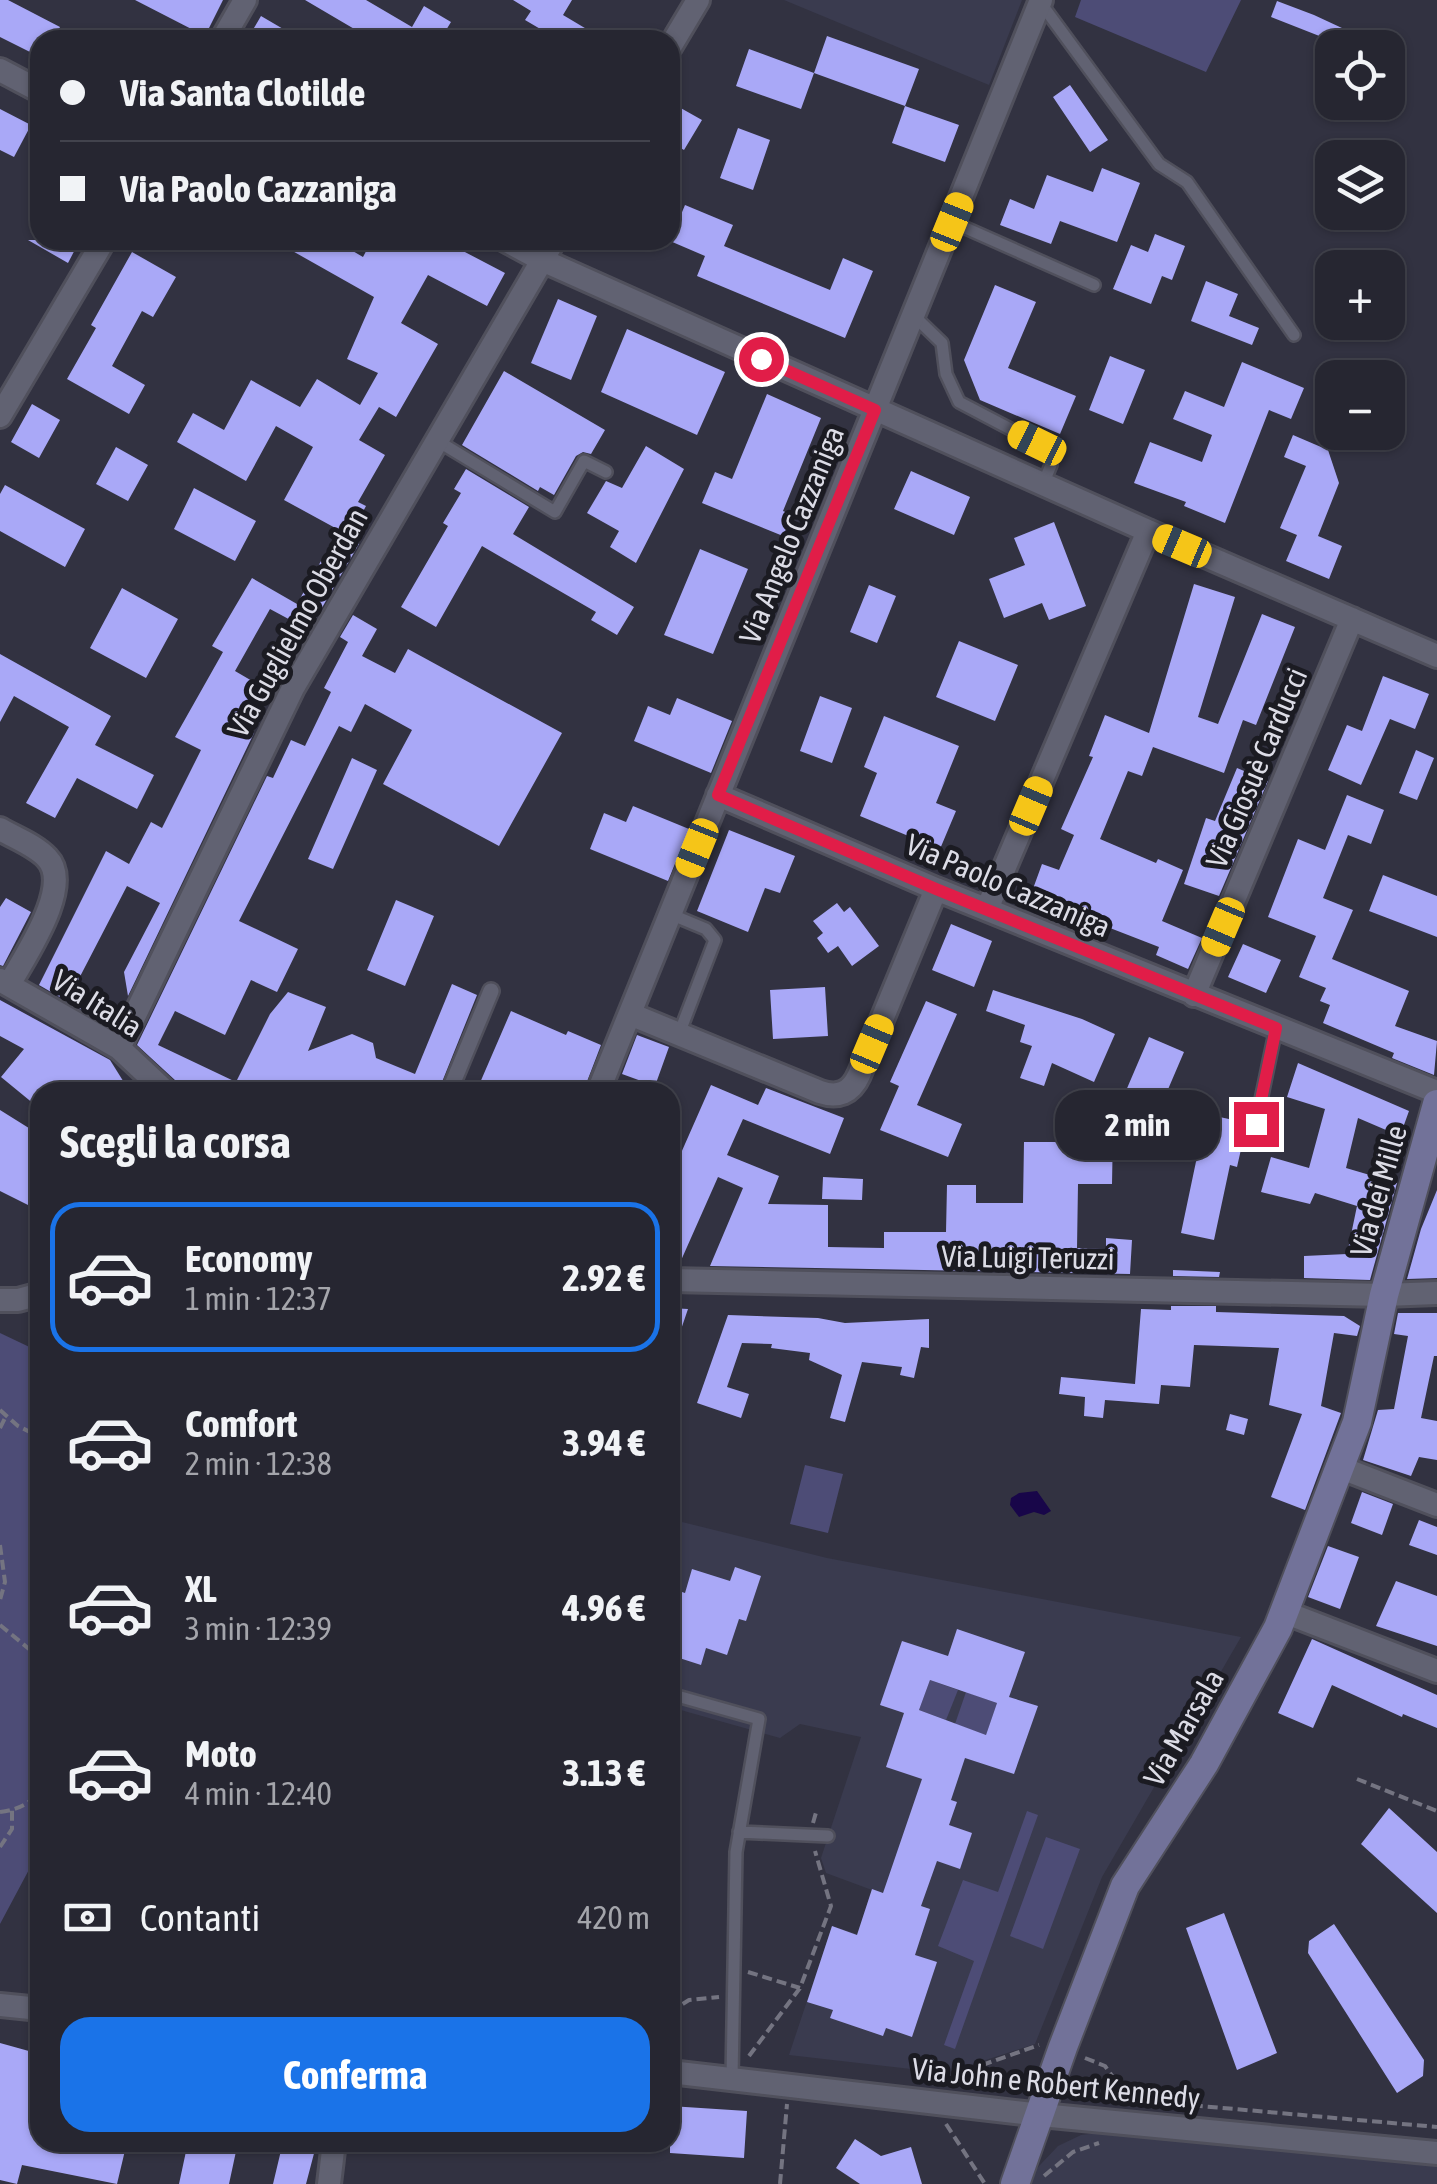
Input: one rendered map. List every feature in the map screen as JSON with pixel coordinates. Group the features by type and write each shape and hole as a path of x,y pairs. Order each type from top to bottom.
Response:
{"main road":[{"name":"Via dei Mille","path":"1384,1295 1437,1104"},
{"name":"Via Marsala","path":"1028,2182 1054,2045 1126,1886 1204,1764 1284,1612 1357,1422 1384,1295"}],"street":[{"path":"228,30 245,0"},
{"path":"680,31 698,0"},
{"name":"Via Angelo Cazzaniga","path":"602,1082 1041,1"},
{"path":"0,70 30,86"},
{"path":"0,416 98,250"},
{"path":"548,250 875,410 1437,656"},
{"name":"Via Guglielmo Oberdan","path":"119,1048 269,735 548,250"},
{"path":"987,909 1148,531"},
{"name":"Via Giosuè Carducci","path":"1194,996 1352,619"},
{"name":"Via Paolo Cazzaniga","path":"718,795 1194,996 1437,1092"},
{"path":"0,829 46,856 56,879 49,908 4,983"},
{"path":"630,1014 826,1094 850,1090 936,889"},
{"name":"Via Italia","path":"4,983 119,1048 152,1082"},
{"path":"454,1082 491,991"},
{"name":"Via Luigi Teruzzi","path":"680,1280 1437,1293"},
{"path":"0,1300 30,1297"},
{"path":"1339,1467 1437,1505"},
{"path":"1284,1612 1437,1671"},
{"path":"0,2005 30,2008"},
{"name":"Via John e Robert Kennedy","path":"680,2073 1041,2115 1130,2110 1437,2153"},
{"path":"329,2184 333,2152"}],"lane":[{"path":"1041,1 1160,164 1187,182 1294,335"},
{"path":"952,222 1094,285"},
{"path":"913,316 942,343 946,374 960,402 1042,445 1050,454 1050,468 1043,484"},
{"path":"436,440 555,512 584,461 606,472"},
{"path":"670,914 706,929 715,940 679,1034"},
{"path":"1256,1124 1276,1028"},
{"path":"680,1697 759,1719 739,1832 734,1995 740,2080"},
{"path":"739,1832 828,1836"}],"path":[{"path":"0,1410 30,1432"},
{"path":"0,1428 6,1416"},
{"path":"0,1544 5,1582 0,1600"},
{"path":"0,1625 30,1650"},
{"path":"1357,1780 1437,1811"},
{"path":"0,1812 30,1802"},
{"path":"0,1847 12,1829 12,1810"},
{"path":"740,2080 750,2052 800,1988 832,1906 810,1834"},
{"path":"734,1967 800,1988"},
{"path":"680,2006 689,2000 734,1995"},
{"path":"985,2184 943,2118 948,2077 1054,2045 1104,2066 1130,2110 1437,2127"},
{"path":"780,2184 788,2085"},
{"path":"1028,2182 1073,2152 1090,2144 1112,2142"}],"shaded area":[{"path":"784,0 1022,0 989,85"},
{"path":"1081,0 1241,0 1206,72 1075,17"},
{"path":"0,1333 30,1347 30,1868 0,1924"},
{"path":"805,1465 843,1474 828,1533 790,1524"},
{"path":"1037,1491 1051,1511 1019,1517 1010,1505 1011,1498"},
{"path":"680,1521 827,1558 1241,1637 1102,1877 1035,2044 946,2073 789,2055 832,1926 857,1934 872,1890 826,1873 821,1858 861,1737 800,1724 780,1738 680,1710"},
{"path":"930,1680 958,1690 946,1720 919,1710"},
{"path":"966,1692 997,1703 986,1735 955,1724"},
{"path":"1027,1811 1038,1815 955,2049 944,2045 974,1961 938,1946 963,1880 998,1892"},
{"path":"1046,1837 1080,1849 1043,1949 1010,1936"},
{"path":"1106,2132 1437,2162 1437,2184 1022,2184 1058,2146 1081,2135"}],"building":[{"path":"0,0 8,0 60,27 30,30 30,52 0,37"},
{"path":"135,0 223,0 208,30 193,30"},
{"path":"305,0 366,0 412,27 424,6 451,22 446,30 356,30"},
{"path":"513,0 572,0 563,15 588,30 542,30 525,20 531,11"},
{"path":"1277,1 1346,30 1315,30 1315,34 1271,17"},
{"path":"261,16 285,30 253,30"},
{"path":"827,36 919,69 905,106 814,73"},
{"path":"749,49 814,73 801,109 736,86"},
{"path":"1070,85 1108,140 1090,152 1053,97"},
{"path":"905,106 959,125 945,162 892,143"},
{"path":"680,108 702,120 684,150 680,148"},
{"path":"0,109 30,127 14,157 0,150"},
{"path":"738,128 770,140 753,190 720,178"},
{"path":"1102,168 1140,183 1117,242 1060,221 1051,244 1000,225 1010,199 1034,209 1047,175 1093,192"},
{"path":"685,205 733,225 724,246 830,290 843,258 873,271 845,338 697,276 705,256 680,245 680,217"},
{"path":"1155,234 1185,246 1172,280 1162,276 1151,304 1113,289 1131,245 1148,252"},
{"path":"45,250 75,250 68,263"},
{"path":"291,250 351,250 363,257 367,250 461,250 505,273 487,306 428,275 401,323 438,344 396,417 379,407 359,440 385,455 358,502 366,506 350,536 284,500 313,447 276,426 246,481 177,442 193,413 224,430 251,380 300,407 317,379 360,405 378,373 347,359 374,297"},
{"path":"132,252 176,277 153,317 142,311 112,366 145,385 129,414 67,379 96,328 91,325"},
{"path":"1206,281 1238,294 1229,316 1259,328 1252,345 1191,321"},
{"path":"995,285 1036,302 1008,368 1076,396 1060,434 980,400 964,360"},
{"path":"558,299 597,316 571,380 531,363"},
{"path":"627,329 725,372 697,435 601,392"},
{"path":"1110,356 1145,370 1123,424 1089,410"},
{"path":"1242,362 1304,388 1291,419 1269,410 1225,523 1184,506 1186,502 1134,483 1150,442 1202,462 1212,435 1173,419 1185,391 1224,407"},
{"path":"504,371 605,430 591,454 583,452 576,456 554,495 540,487 538,491 462,445"},
{"path":"767,394 821,418 783,511 792,515 783,536 702,503 715,472 732,479"},
{"path":"32,404 60,420 39,458 11,442"},
{"path":"1293,435 1315,444 1315,450 1328,450 1339,483 1318,536 1342,546 1329,579 1286,561 1297,535 1280,528 1306,466 1284,457"},
{"path":"646,446 684,469 636,563 610,547 619,531 587,513 606,481 622,488"},
{"path":"116,447 148,465 128,501 96,484"},
{"path":"466,469 529,507 513,534 634,607 617,635 591,620 596,612 482,546 436,627 401,607 448,526 443,523 461,493 454,489"},
{"path":"911,471 970,497 954,535 894,509"},
{"path":"5,485 85,529 65,567 0,531 0,494"},
{"path":"194,488 256,521 235,561 174,529"},
{"path":"1054,522 1086,606 1049,620 1042,603 1004,618 989,579 1025,565 1014,538"},
{"path":"344,536 359,544 309,630 270,609 235,671 271,692 249,730 254,733 128,996 124,972 160,903 127,886 72,992 116,1015 110,1026 39,985 106,851 129,864 151,822 162,828 201,750 175,737 223,652 212,646 252,578 297,604 321,561 327,565"},
{"path":"700,549 748,569 713,654 664,635"},
{"path":"1194,584 1235,597 1198,717 1218,724 1262,614 1295,627 1256,725 1243,720 1224,773 1153,747 1142,776 1128,771 1100,839 1183,870 1162,921 1202,938 1188,969 1156,955 1159,947 1030,897 1042,864 1059,870 1074,835 1061,829 1093,757 1089,756 1105,715 1149,733"},
{"path":"869,585 896,596 877,643 850,632"},
{"path":"122,588 178,619 146,678 90,648"},
{"path":"353,615 377,629 362,656 395,673 408,649 562,733 499,846 383,784 412,730 365,704 351,732 339,726 239,921 298,949 277,992 251,980 225,1035 175,1011 158,1045 236,1082 176,1082 137,1045 267,776 273,778 291,740 305,746 331,692 324,688 348,642 340,637"},
{"path":"959,641 1018,665 995,721 936,697"},
{"path":"0,654 111,716 95,745 154,775 137,809 77,778 55,818 26,803 69,727 14,696 0,722"},
{"path":"1383,676 1429,694 1415,729 1390,719 1361,785 1328,770 1347,725 1362,731"},
{"path":"820,696 852,708 832,763 800,751"},
{"path":"677,698 732,721 711,773 634,741 648,706 670,715"},
{"path":"884,716 959,746 936,803 956,811 940,849 860,816 877,773 864,767"},
{"path":"1416,750 1434,758 1417,800 1399,793"},
{"path":"352,758 377,770 333,869 308,859"},
{"path":"1237,768 1268,781 1219,896 1184,884 1206,818 1215,821"},
{"path":"1347,795 1384,810 1371,844 1348,835 1323,898 1353,910 1332,959 1409,991 1395,1026 1437,1041 1434,1075 1323,1023 1330,1005 1320,1001 1326,988 1299,977 1316,936 1268,917 1298,839 1325,850"},
{"path":"633,806 689,829 668,881 590,849 604,813 626,822"},
{"path":"729,830 795,856 780,893 765,888 748,932 697,911"},
{"path":"1383,875 1437,896 1437,937 1369,911"},
{"path":"6,898 31,912 3,966 0,907"},
{"path":"396,900 434,916 405,986 367,970"},
{"path":"837,903 844,912 850,907 879,946 852,966 838,946 828,953 817,938 823,933 813,921"},
{"path":"951,924 992,941 974,987 932,970"},
{"path":"1243,944 1281,960 1266,993 1228,977"},
{"path":"452,984 477,995 442,1082 236,1082 270,1014 288,992 326,1007 308,1051 352,1034 373,1043 376,1058 415,1074"},
{"path":"825,987 828,1036 773,1039 770,990"},
{"path":"993,990 1115,1034 1094,1082 1052,1063 1044,1086 1020,1078 1032,1046 1020,1042 1025,1025 986,1011"},
{"path":"0,1000 110,1060 124,1082 30,1082 30,1101 1,1077 24,1049 0,1036"},
{"path":"926,1001 957,1014 917,1105 962,1124 948,1157 880,1130 899,1086 890,1082"},
{"path":"511,1011 566,1035 568,1031 601,1045 587,1082 480,1082"},
{"path":"637,1035 669,1047 656,1082 622,1074"},
{"path":"1149,1037 1184,1052 1160,1108 1125,1093"},
{"path":"1298,1063 1409,1111 1400,1136 1358,1118 1346,1168 1397,1183 1370,1280 1304,1278 1304,1256 1347,1254 1357,1206 1315,1193 1310,1204 1261,1192 1271,1157 1309,1168 1325,1109 1287,1097"},
{"path":"711,1085 758,1105 766,1088 844,1118 830,1154 743,1119 727,1155 779,1176 768,1204 828,1205 828,1247 884,1248 884,1232 946,1232 947,1185 976,1185 976,1203 1023,1203 1024,1142 1066,1142 1066,1128 1113,1129 1112,1184 1078,1184 1077,1248 1106,1249 1106,1238 1132,1240 1130,1274 710,1266 743,1188 718,1177 680,1263 680,1155"},
{"path":"0,1110 30,1129 30,1206 0,1191"},
{"path":"1206,1114 1247,1123 1237,1167 1230,1165 1214,1240 1181,1233"},
{"path":"823,1177 863,1179 862,1200 822,1199"},
{"path":"1437,1190 1437,1278 1407,1279 1421,1229"},
{"path":"1173,1270 1220,1272 1219,1277 1173,1276"},
{"path":"1171,1306 1216,1306 1216,1312 1344,1316 1360,1326 1357,1336 1334,1333 1321,1406 1341,1413 1305,1510 1271,1497 1302,1414 1269,1405 1279,1348 1194,1345 1190,1387 1161,1385 1159,1404 1105,1400 1103,1418 1084,1416 1085,1397 1059,1394 1061,1377 1135,1384 1141,1309 1171,1310"},
{"path":"680,1309 688,1309 680,1332"},
{"path":"1398,1313 1437,1313 1437,1356 1421,1418 1437,1421 1437,1460 1419,1457 1411,1476 1363,1460 1378,1410 1394,1409 1408,1336 1394,1334"},
{"path":"728,1315 818,1318 845,1323 929,1319 929,1348 921,1347 914,1378 900,1375 902,1367 862,1362 845,1422 830,1418 842,1375 809,1360 810,1353 771,1348 772,1344 742,1343 727,1387 749,1394 741,1418 697,1403"},
{"path":"1230,1414 1248,1419 1244,1435 1226,1430"},
{"path":"1362,1492 1393,1504 1382,1535 1351,1523"},
{"path":"1419,1520 1437,1527 1437,1555 1409,1545"},
{"path":"1328,1546 1359,1557 1340,1609 1308,1597"},
{"path":"735,1567 761,1576 746,1621 739,1619 727,1655 706,1648 701,1665 680,1658 680,1591 685,1593 692,1569 730,1581"},
{"path":"1396,1581 1437,1596 1437,1646 1376,1626"},
{"path":"957,1629 1025,1652 1009,1697 1038,1706 1014,1774 965,1758 951,1800 957,1802 949,1825 972,1833 960,1869 937,1861 921,1906 930,1909 915,1955 937,1962 912,2037 886,2028 883,2036 830,2018 833,2010 807,2002 832,1926 857,1935 872,1889 883,1893 922,1779 886,1767 904,1713 880,1705 902,1641 948,1656","holes":["930,1680 997,1703 986,1735 919,1710"]},
{"path":"1312,1639 1437,1695 1437,1728 1403,1714 1402,1717 1332,1685 1313,1728 1278,1713"},
{"path":"1389,1808 1437,1852 1437,1913 1361,1844"},
{"path":"1224,1913 1277,2053 1237,2070 1186,1928"},
{"path":"1334,1924 1424,2060 1423,2076 1397,2093 1308,1953 1309,1941"},
{"path":"0,2043 30,2051 30,2152 125,2152 117,2184 22,2165 17,2184 0,2180"},
{"path":"680,2107 747,2111 744,2158 670,2153 680,2152"},
{"path":"855,2139 881,2156 911,2147 922,2184 860,2184 836,2168"},
{"path":"186,2152 236,2152 229,2184 179,2184"},
{"path":"281,2152 314,2152 306,2184 273,2184"}],"route":[{"path":"761,359 875,410 718,795 1276,1028 1256,1124"}]}
